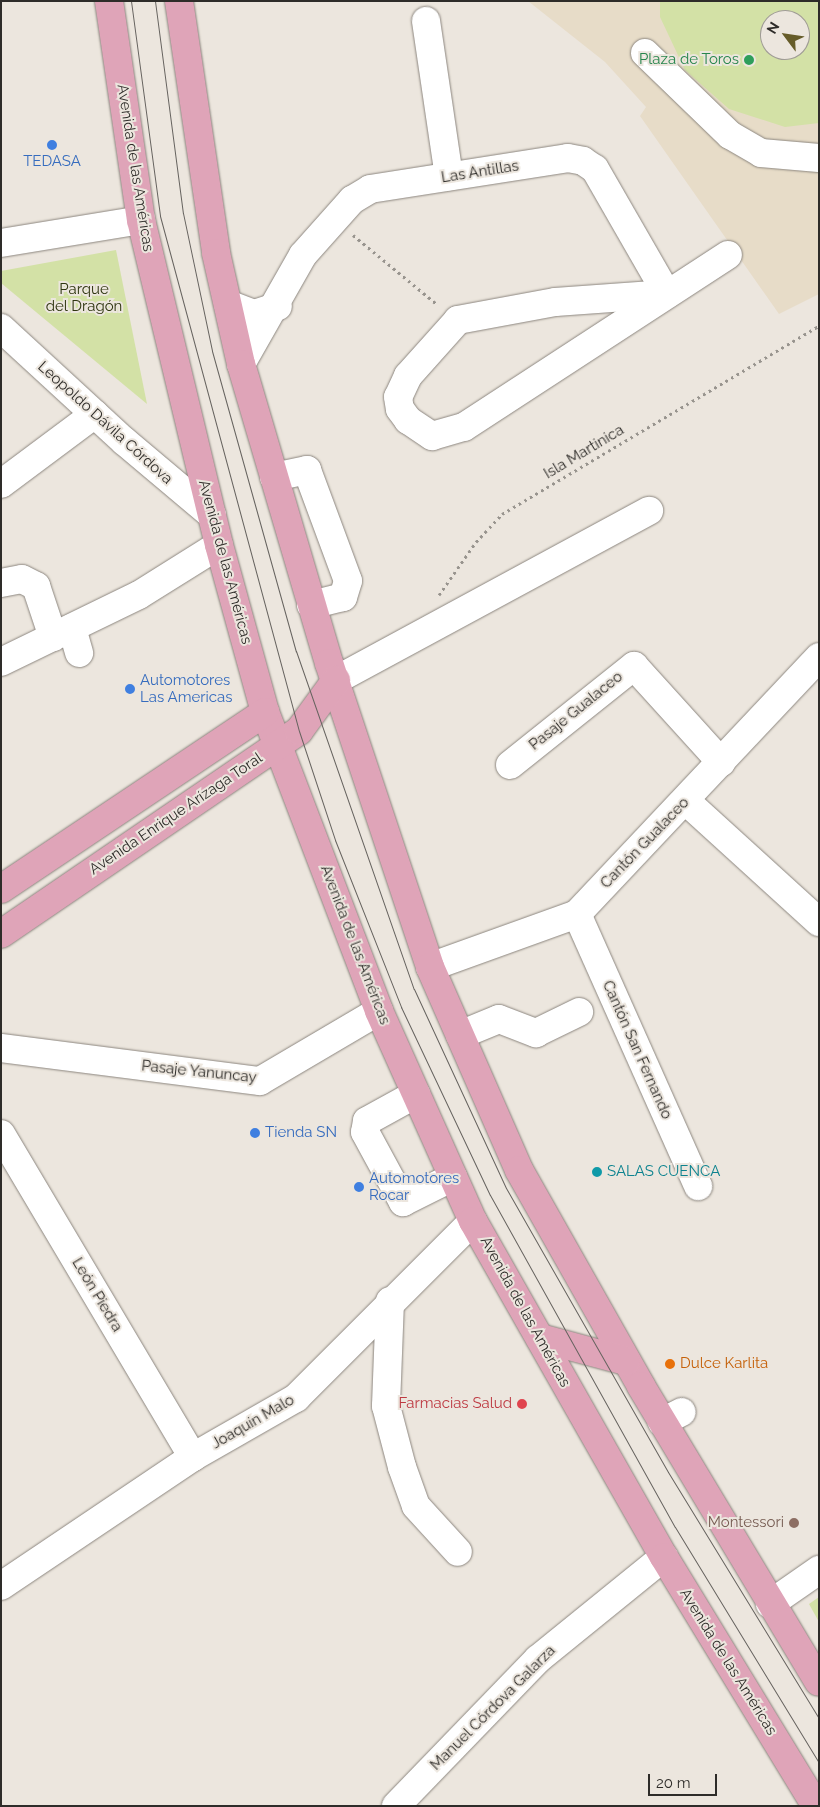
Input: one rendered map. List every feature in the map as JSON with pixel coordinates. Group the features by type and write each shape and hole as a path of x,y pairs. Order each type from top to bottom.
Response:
{"main road":[{"name":"Avenida de las Américas","path":"109,1 141,220 219,545 265,712 379,1011 473,1221 664,1557 813,1800"},
{"path":"179,1 228,304 241,364 311,605 430,967 519,1170 626,1361 672,1417 770,1604 819,1682"},
{"name":"Avenida Enrique Arízaga Toral","path":"1,934 299,732 336,680"},
{"path":"1,889 265,712"},
{"path":"540,1338 626,1361"}],"street":[{"path":"426,22 449,176"},
{"path":"645,53 730,135 761,153 819,158"},
{"name":"Las Antillas","path":"241,364 278,306 304,255 334,221 370,189 449,176 568,158 583,161 595,169 667,294"},
{"path":"1,243 141,220"},
{"path":"667,294 555,302 458,320 408,376 398,397 408,420 432,436 464,427 728,255"},
{"path":"228,304 254,314 278,306"},
{"name":"Leopoldo Dávila Córdova","path":"1,328 95,414 212,514"},
{"path":"1,484 95,414"},
{"path":"274,477 307,470 348,581 343,598 311,605"},
{"path":"336,680 649,511"},
{"path":"1,662 68,639 219,545"},
{"path":"1,583 22,579 36,586 68,639"},
{"name":"Cantón Gualaceo","path":"430,967 577,914 686,801 819,658"},
{"name":"Pasaje Gualaceo","path":"510,765 634,666 721,762"},
{"path":"686,801 819,922"},
{"name":"Cantón San Fernando","path":"577,914 698,1186"},
{"name":"Pasaje Yanuncay","path":"1,1048 260,1081 379,1011"},
{"path":"460,1035 499,1019 536,1034 580,1012"},
{"path":"416,1094 367,1121 365,1132 403,1202 454,1177"},
{"name":"León Piedra","path":"1,1134 193,1457"},
{"name":"Joaquín Malo","path":"1,1586 193,1457 296,1398 390,1301 473,1221"},
{"path":"390,1301 386,1406 402,1467 416,1506 458,1552"},
{"name":"Manuel Córdova Galarza","path":"396,1806 538,1659 664,1557"},
{"path":"770,1604 819,1570"}],"path":[{"path":"334,221 458,320"},
{"name":"Isla Martinica","path":"435,602 476,542 502,514 819,326"}],"shaded area":[{"path":"528,1 819,1 819,294 779,314 640,116 646,107 605,62"}],"green space":[{"name":"Plaza de Toros","path":"660,1 819,1 819,123 785,127 729,109 685,70 660,17"},
{"name":"Parque del Dragón","path":"116,250 147,404 1,283 1,271"},
{"path":"819,1597 819,1622 809,1604"}],"tram line":[{"path":"131,1 160,216 299,731 335,840 401,1007 490,1195 675,1527 819,1763"},
{"path":"155,1 183,213 212,351 296,651 414,989 506,1188 668,1472 819,1718"}],"place":[{"name":"Plaza de Toros","path":"749,60"},
{"name":"TEDASA","path":"52,145"},
{"name":"Automotores Las Americas","path":"130,689"},
{"name":"Tienda SN","path":"255,1133"},
{"name":"SALAS CUENCA","path":"597,1172"},
{"name":"Automotores Rocar","path":"359,1187"},
{"name":"Dulce Karlita","path":"670,1364"},
{"name":"Farmacias Salud","path":"522,1404"},
{"name":"Montessori","path":"794,1523"}]}
